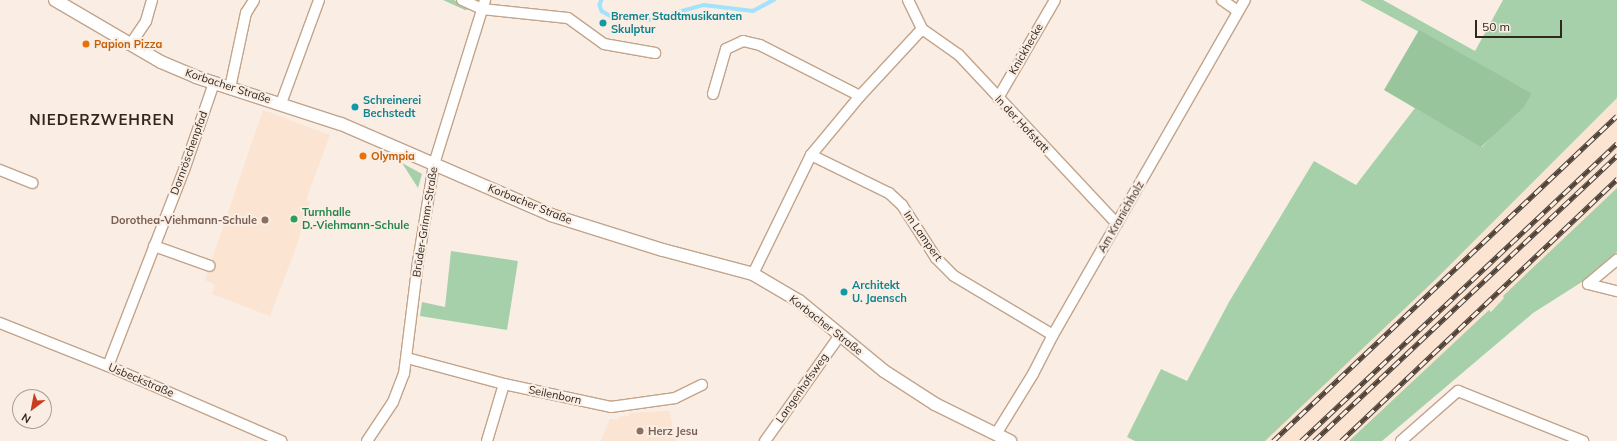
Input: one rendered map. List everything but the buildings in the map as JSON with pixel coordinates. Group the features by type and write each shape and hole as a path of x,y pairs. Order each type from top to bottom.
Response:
{"street":[{"name":"Korbacher Straße","path":"55,0 161,62 214,83 341,124 551,215 663,250 754,274 799,301 884,371 935,404 1010,441"},
{"path":"130,45 146,21 152,0"},
{"path":"230,88 246,13 254,0"},
{"path":"283,98 319,0"},
{"path":"462,0 568,18 604,44 655,53"},
{"name":"In der Hofstatt","path":"908,0 922,29 959,55 1117,224"},
{"name":"Knickhecke","path":"998,98 1055,0"},
{"path":"1222,0 1238,11"},
{"name":"Am Kranichholz","path":"996,434 1034,374 1053,335 1245,0"},
{"name":"Brüder-Grimm-Straße","path":"367,441 394,402 407,358 418,262 434,164 483,4"},
{"path":"754,274 811,155 860,96 922,29"},
{"path":"713,94 726,49 743,41 760,45 860,96"},
{"name":"Dornröschenpfad","path":"108,366 214,83"},
{"name":"Im Lampert","path":"811,155 889,193 902,206 936,258 954,276 1053,335"},
{"path":"0,170 33,183"},
{"path":"154,246 210,266"},
{"path":"1617,260 1588,284 1617,291"},
{"name":"Usbeckstraße","path":"0,323 108,366 281,441"},
{"name":"Langenhofsweg","path":"765,441 840,335"},
{"name":"Seilenborn","path":"407,358 504,384 611,407 675,398 702,385"},
{"path":"487,441 504,384"},
{"path":"1401,441 1458,391 1583,441"}],"shaded area":[{"path":"1617,98 1617,188 1503,296 1505,298 1490,312 1489,310 1349,441 1265,441 1436,279"},
{"name":"Dorothea-Viehmann-Schule","path":"263,110 330,135 306,200 310,202 294,253 270,316 212,294 215,285 205,280"},
{"name":"Herz Jesu","path":"669,411 677,441 601,441 610,419 618,420 621,416 629,416 630,413"}],"green space":[{"path":"443,0 454,0 471,9 465,10"},
{"path":"1360,0 1383,0 1475,51 1503,0 1617,0 1617,98 1436,279 1265,441 1135,441 1127,437 1161,369 1187,381 1229,302 1314,161 1356,185 1415,108 1482,147 1532,93"},
{"path":"1419,30 1532,93 1524,107 1481,147 1384,90"},
{"path":"402,163 422,174 418,188"},
{"path":"1617,188 1617,252 1585,280 1533,313 1382,441 1349,441 1489,310 1491,312 1504,298 1503,296"},
{"path":"451,251 518,261 507,330 420,316 422,302 445,307"}],"waterway":[{"path":"602,0 600,5 602,11 612,17 648,20 704,5 753,11 774,0"}],"railway":[{"path":"1273,441 1617,116"},
{"path":"1301,441 1617,143"},
{"path":"1314,441 1617,155"},
{"path":"1341,441 1617,179"}],"place":[{"name":"Bremer Stadtmusikanten Skulptur","path":"603,23"},
{"name":"Papion Pizza","path":"86,44"},
{"name":"Schreinerei Bechstedt","path":"355,107"},
{"name":"Olympia","path":"363,156"},
{"name":"Turnhalle D.-Viehmann-Schule","path":"294,219"},
{"name":"Dorothea-Viehmann-Schule","path":"265,220"},
{"name":"Architekt U. Jaensch","path":"844,292"},
{"name":"Herz Jesu","path":"640,431"}],"district":[{"name":"NIEDERZWEHREN","path":"102,120"}]}
